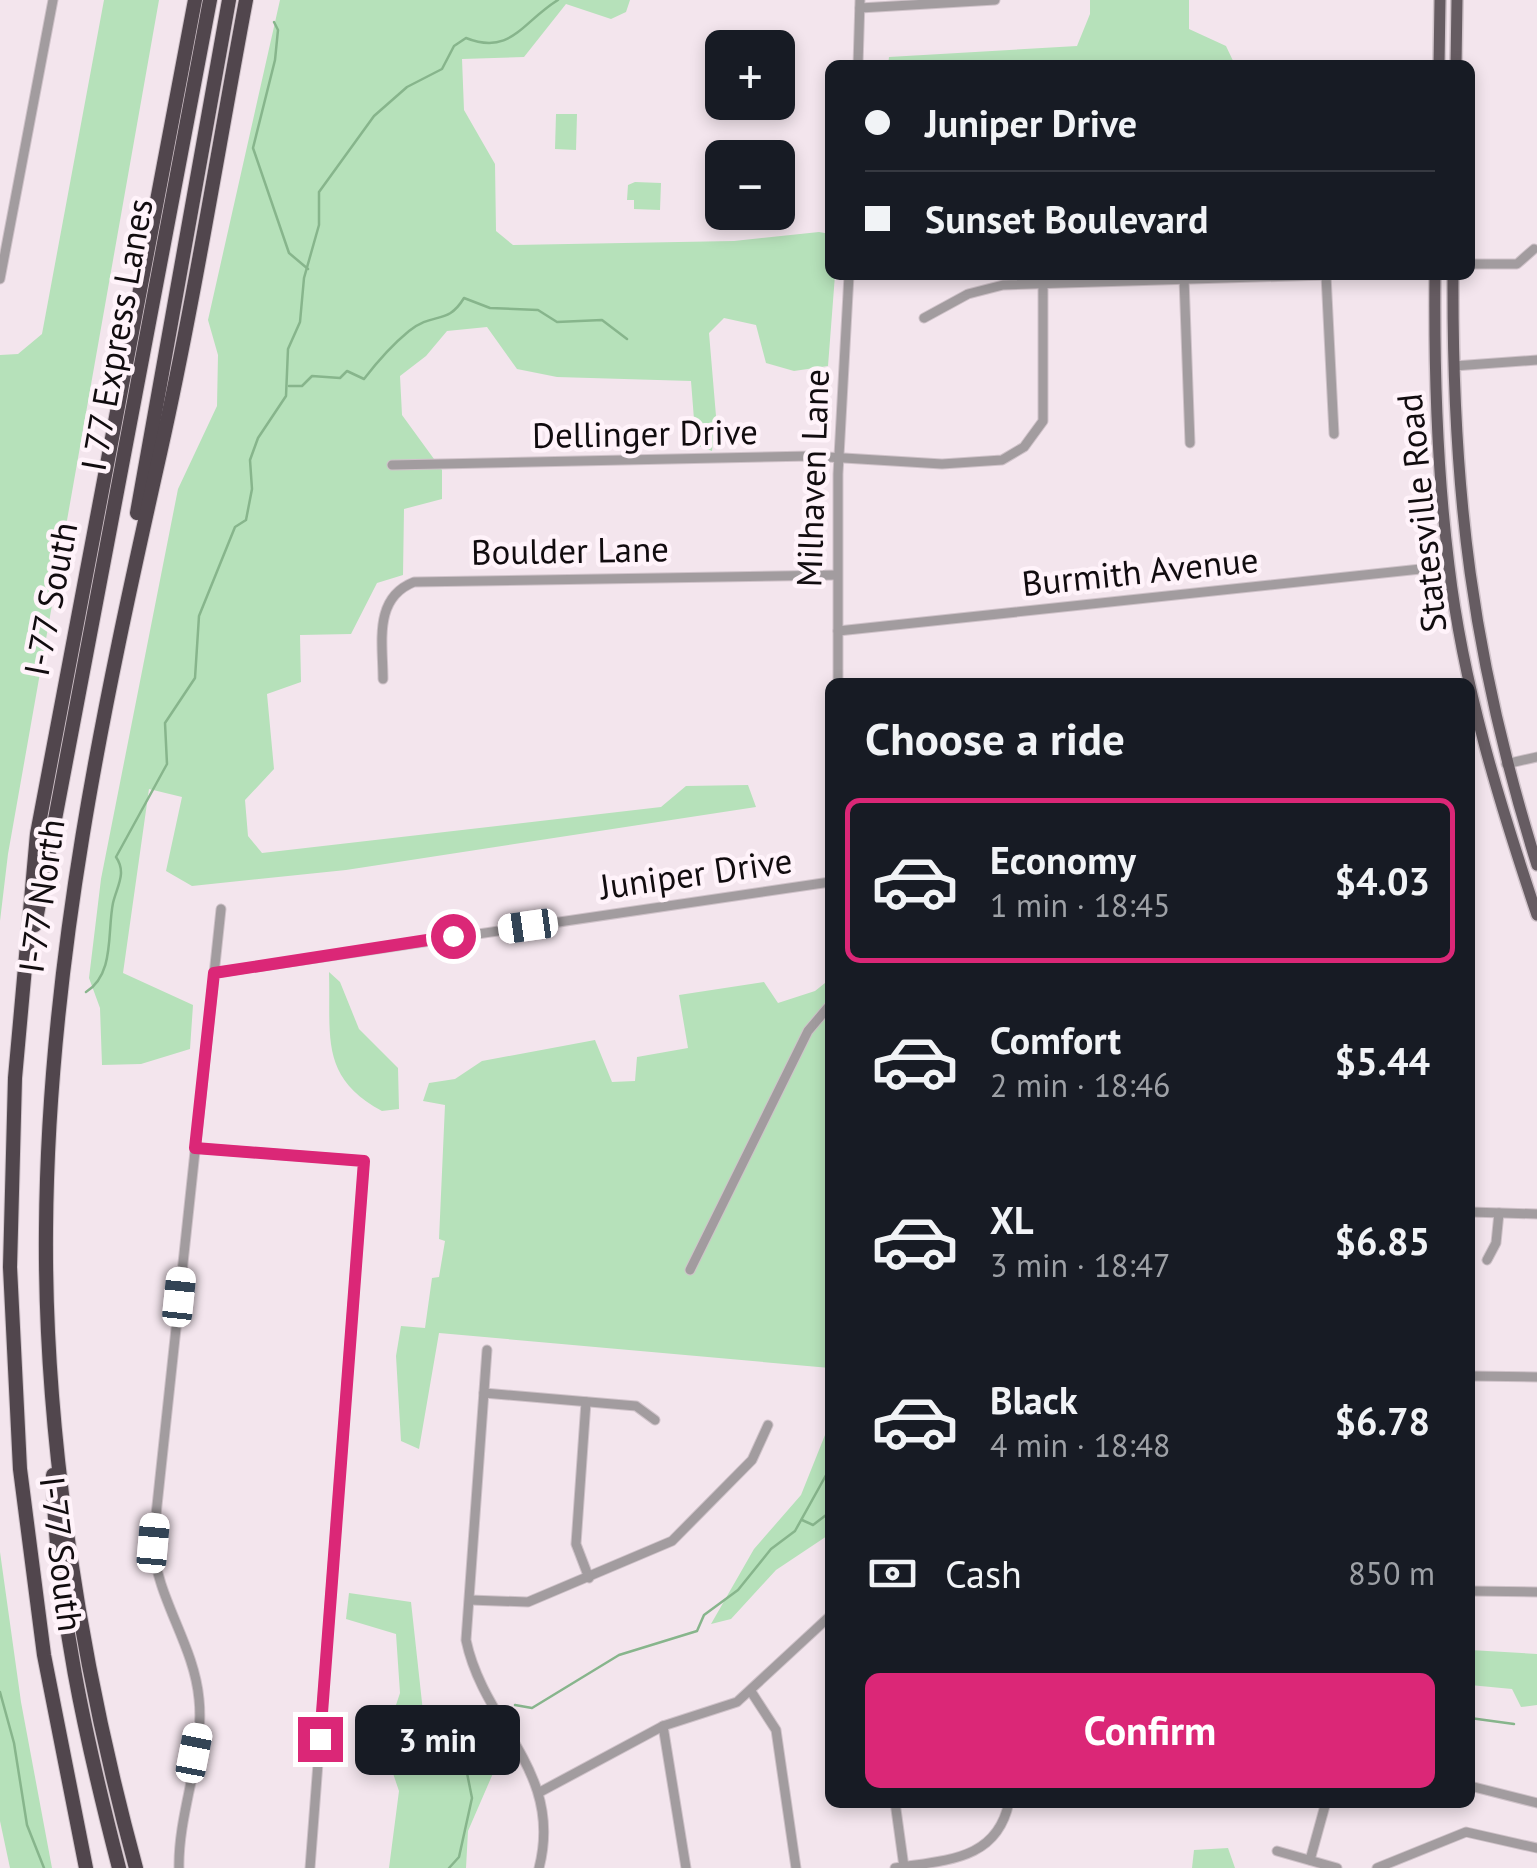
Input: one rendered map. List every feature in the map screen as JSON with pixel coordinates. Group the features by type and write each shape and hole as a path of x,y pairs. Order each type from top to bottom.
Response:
{"highway":[{"name":"I-77 South","path":"86,1868 38,1617 14,1385 11,1170 40,817 195,0"},
{"name":"I 77 Express Lanes","path":"25,974 210,0"},
{"name":"I 77 Express Lanes","path":"126,588 146,443 228,0"},
{"name":"I-77 North","path":"136,1868 94,1684 52,1423 46,1228 57,1013 79,841 126,588 161,446 246,0"},
{"path":"52,1423 54,1539 63,1603 87,1734 120,1868"},
{"path":"74,1801 96,1868"}],"main road":[{"path":"1440,0 1440,60"},
{"path":"1456,60 1457,0"},
{"name":"Statesville Road","path":"1436,280 1436,367 1448,566 1468,678"},
{"name":"Statesville Road","path":"1453,280 1463,546 1491,704 1537,865"},
{"name":"Statesville Road","path":"1475,715 1537,915"}],"street":[{"path":"0,279 52,0"},
{"path":"858,60 860,4 996,0"},
{"path":"0,212 12,214"},
{"path":"1475,264 1517,264 1534,248"},
{"name":"Milhaven Lane","path":"838,678 839,457 849,280"},
{"path":"924,318 984,289 1080,280"},
{"path":"1184,280 1190,442"},
{"path":"1325,280 1334,434"},
{"name":"Dellinger Drive","path":"392,465 839,457 1002,460 1024,448 1038,431 1046,410 1043,282"},
{"path":"1454,366 1537,360"},
{"name":"Burmith Avenue","path":"838,631 1448,566"},
{"name":"Boulder Lane","path":"383,679 387,605 397,592 414,582 837,575"},
{"path":"1475,708 1491,704"},
{"path":"1506,764 1537,757"},
{"name":"Juniper Drive","path":"214,973 825,883"},
{"path":"179,1868 180,1821 199,1726 200,1700 194,1671 156,1567 153,1543 220,909"},
{"path":"690,1270 709,1223 808,1031 825,1011"},
{"path":"195,1148 364,1161 310,1868"},
{"path":"1475,1212 1537,1214"},
{"path":"1487,1260 1496,1243 1499,1213"},
{"path":"487,1350 466,1640 476,1673 540,1792 545,1843 539,1868"},
{"path":"1475,1376 1537,1377"},
{"path":"484,1392 636,1406 655,1420"},
{"path":"586,1402 576,1544 589,1578"},
{"path":"470,1600 528,1602 672,1540 752,1460 768,1425"},
{"path":"1475,1590 1537,1592"},
{"path":"540,1792 664,1726 719,1711 752,1693 825,1621"},
{"path":"752,1693 776,1730 796,1868"},
{"path":"664,1726 686,1868"},
{"path":"1475,1787 1537,1802"},
{"path":"896,1808 904,1867"},
{"path":"896,1868 972,1854 996,1837 1007,1808"},
{"path":"1310,1860 1324,1808"},
{"path":"1377,1868 1466,1832 1537,1848"},
{"path":"1277,1851 1336,1868"}],"green space":[{"path":"104,0 159,0 8,854 0,921 0,355 18,354 42,334"},
{"path":"280,0 630,0 626,12 611,19 566,4 524,57 462,59 464,110 495,164 496,231 513,245 734,241 819,232 825,233 825,280 835,280 828,366 794,371 766,363 756,325 724,318 709,333 716,416 712,451 696,445 691,381 557,377 517,369 487,327 447,331 426,356 400,376 402,415 442,470 442,499 404,509 403,575 377,583 351,634 300,635 301,682 267,694 274,769 245,800 248,836 262,853 661,807 686,786 748,785 756,807 346,870 192,886 166,871 182,797 149,789 123,973 193,1005 190,1049 141,1064 102,1065 100,1008 89,978 101,879 178,489 217,406 218,355 208,320"},
{"path":"1090,0 1189,0 1189,29 1226,46 1233,60 889,60 1077,46 1090,14"},
{"path":"556,114 577,114 576,150 555,149"},
{"path":"661,183 660,210 634,209 634,200 627,200 628,185"},
{"path":"329,972 340,982 359,1029 398,1068 399,1109 382,1111 362,1098 338,1069 330,1035"},
{"path":"764,982 778,1003 815,991 825,983 825,1368 439,1333 419,1449 401,1441 396,1356 401,1326 425,1328 432,1278 439,1277 445,1241 439,1239 445,1105 423,1101 429,1083 455,1079 482,1061 595,1040 612,1082 635,1081 637,1057 688,1048 679,995"},
{"path":"825,1435 825,1537 776,1570 731,1619 711,1624 754,1549 801,1495"},
{"path":"0,1552 21,1702 52,1868 10,1868 0,1821"},
{"path":"349,1593 411,1602 426,1739 433,1747 477,1740 494,1771 468,1831 466,1868 389,1868 399,1791 383,1744 400,1693 396,1634 346,1619"},
{"path":"1475,1650 1537,1654 1537,1705 1521,1707 1512,1689 1475,1685"},
{"path":"1228,1848 1235,1868 1192,1868 1194,1850"}],"waterway":[{"path":"86,992 102,975 106,964 113,903 121,874 116,857 167,764 165,723 195,678 199,616 235,527 246,520 252,489 250,460 258,438 286,396 288,349 300,322 304,278 319,225 319,192 374,116 407,87 442,69 454,46 466,38 494,43 505,40 558,0"},
{"path":"274,22 278,30 275,60 253,148 289,253 308,269"},
{"path":"289,386 302,386 312,376 340,378 347,371 364,379 409,331 452,312 464,298 490,308 538,310 557,322 602,320 627,339"},
{"path":"515,1705 532,1708 619,1655 697,1631 704,1615 738,1590 771,1549 795,1531 825,1477"},
{"path":"802,1520 813,1525 825,1516"},
{"path":"0,1692 14,1743 27,1825 44,1868"},
{"path":"1475,1719 1514,1724"},
{"path":"449,1868 459,1857 472,1798 463,1753 485,1726"}],"route":[{"path":"320,1739 364,1161 195,1148 214,973 453,936"}]}
